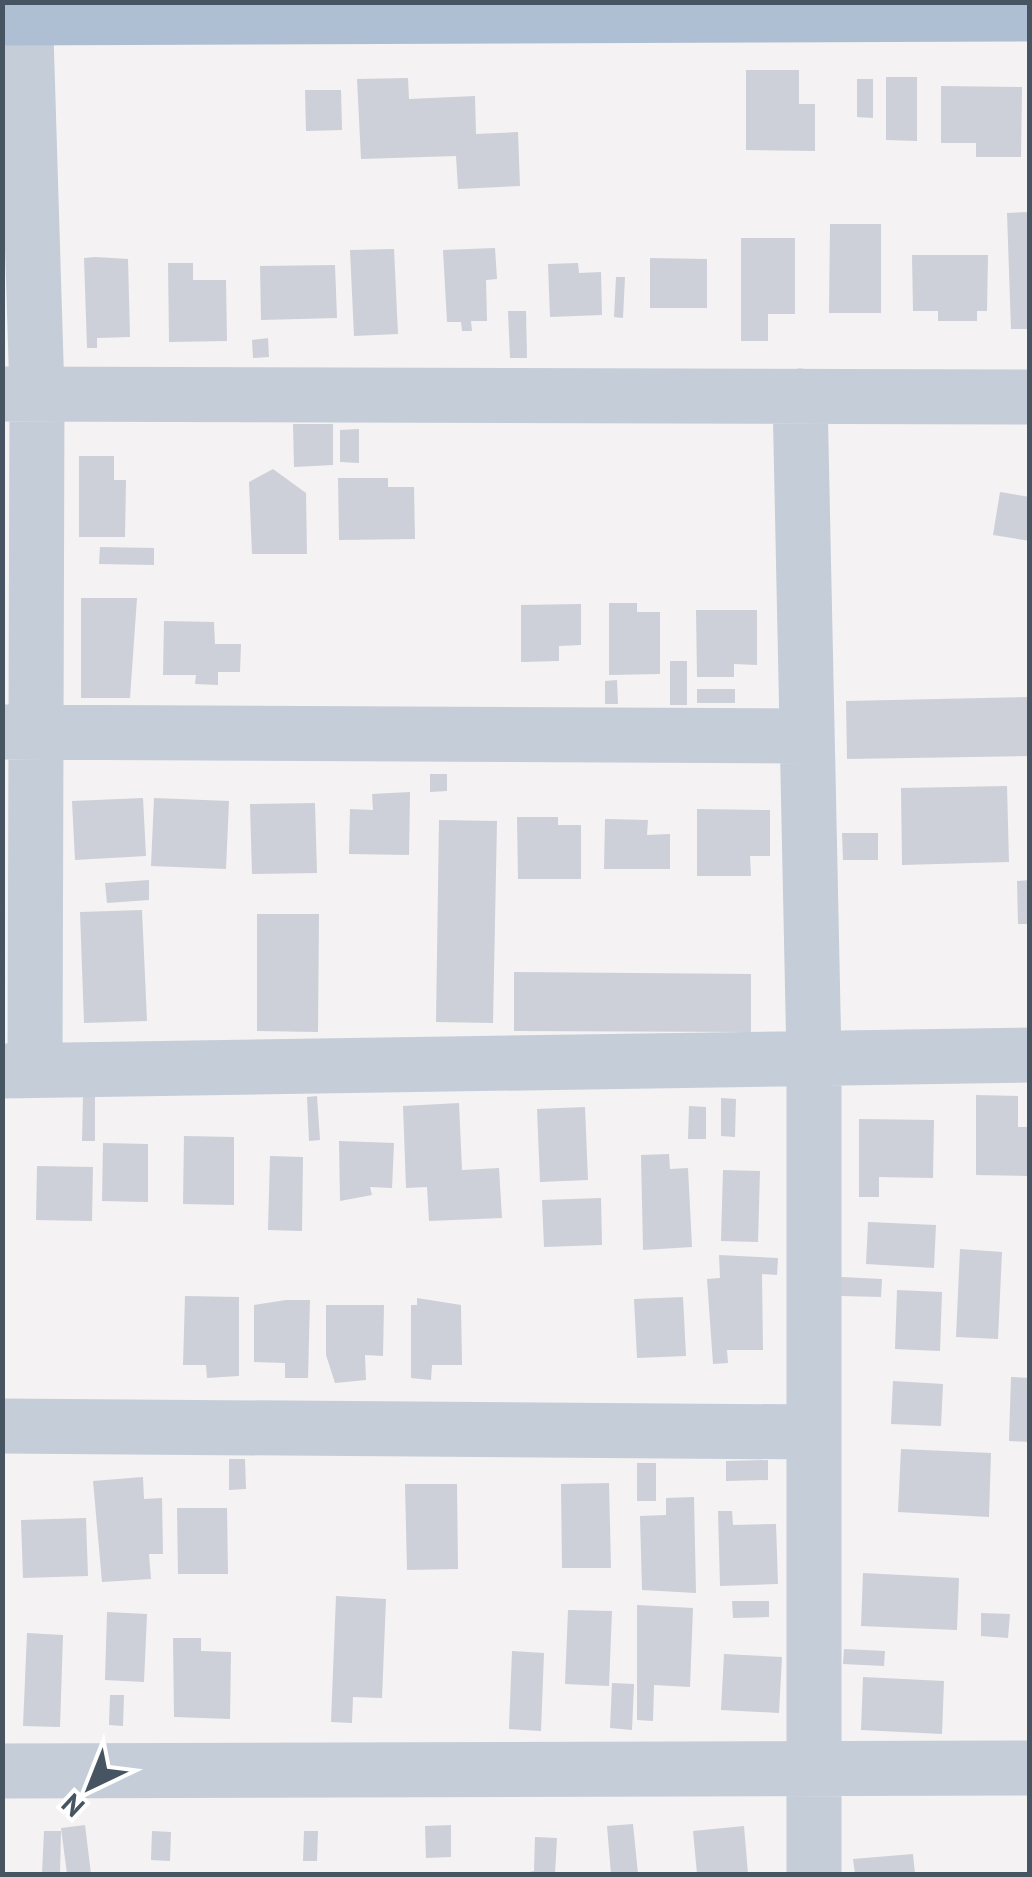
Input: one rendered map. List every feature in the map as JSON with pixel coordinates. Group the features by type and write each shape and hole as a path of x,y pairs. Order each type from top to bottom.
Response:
{"main road":[{"path":"18,13 327,10 1030,14"}],"street":[{"path":"18,13 19,1070 1030,1055"},
{"path":"20,394 1030,397"},
{"path":"800,396 814,1058 814,1874"},
{"path":"19,732 806,736"},
{"path":"2,1426 814,1432"},
{"path":"2,1771 1030,1768"}],"building":[{"path":"746,70 799,70 799,104 815,104 815,151 746,150"},
{"path":"886,77 917,77 917,141 886,140"},
{"path":"408,78 409,99 475,96 476,134 518,132 520,186 458,189 456,156 361,159 357,79"},
{"path":"857,79 873,79 873,118 857,117"},
{"path":"941,86 1022,87 1021,157 976,157 976,143 941,143"},
{"path":"305,90 341,90 342,130 306,131"},
{"path":"1030,212 1030,329 1011,329 1007,213"},
{"path":"830,224 881,224 881,313 829,313"},
{"path":"741,238 795,238 795,314 768,314 768,341 741,341"},
{"path":"495,248 497,279 486,280 487,321 471,321 472,331 462,331 461,322 447,322 443,250"},
{"path":"394,249 398,334 354,336 350,250"},
{"path":"912,255 988,255 987,311 977,311 977,321 938,321 938,311 913,311"},
{"path":"84,258 128,259 130,337 97,338 97,348 87,348"},
{"path":"650,258 707,259 707,308 650,308"},
{"path":"168,263 193,263 193,280 226,280 227,341 169,342"},
{"path":"578,263 579,273 601,272 602,315 550,317 548,264"},
{"path":"335,265 337,318 261,320 260,266"},
{"path":"616,277 625,277 623,318 614,317"},
{"path":"508,311 526,311 527,358 510,358"},
{"path":"268,338 269,357 253,358 252,340"},
{"path":"293,424 333,424 333,465 294,467"},
{"path":"359,429 359,463 340,462 340,430"},
{"path":"79,456 114,456 114,480 126,480 125,537 79,537"},
{"path":"273,469 306,493 307,554 252,554 249,482"},
{"path":"338,478 388,478 388,487 414,487 415,539 339,540"},
{"path":"1000,492 1030,497 1030,541 993,535"},
{"path":"100,547 154,548 154,565 99,564"},
{"path":"81,598 137,598 130,698 81,698"},
{"path":"609,603 637,603 637,612 660,612 660,674 609,675"},
{"path":"581,604 581,645 559,646 559,661 521,662 521,605"},
{"path":"696,610 757,610 757,665 734,664 734,677 697,677"},
{"path":"164,621 214,622 215,644 241,644 240,672 218,672 218,685 195,684 196,675 163,675"},
{"path":"670,661 687,661 687,705 670,705"},
{"path":"617,680 618,704 605,704 605,681"},
{"path":"697,689 735,689 735,703 697,703"},
{"path":"1030,697 1030,756 847,759 846,701"},
{"path":"430,774 447,774 447,791 430,792"},
{"path":"1007,786 1009,862 902,865 901,788"},
{"path":"410,792 409,855 349,854 350,809 373,810 372,794"},
{"path":"143,798 146,856 75,860 72,801"},
{"path":"154,798 229,801 226,869 151,866"},
{"path":"315,803 317,873 252,874 250,804"},
{"path":"697,809 770,810 770,856 750,856 751,876 697,876"},
{"path":"517,817 558,817 558,825 581,825 581,879 518,879"},
{"path":"605,819 648,820 647,835 670,834 670,869 604,869"},
{"path":"439,820 497,821 493,1023 436,1022"},
{"path":"842,833 878,833 878,860 843,860"},
{"path":"149,880 149,900 107,903 105,883"},
{"path":"1030,880 1030,924 1018,924 1017,881"},
{"path":"142,910 147,1021 84,1023 80,912"},
{"path":"257,914 319,914 318,1032 257,1031"},
{"path":"514,972 751,974 751,1032 514,1031"},
{"path":"976,1095 1018,1096 1018,1127 1030,1127 1030,1176 976,1175"},
{"path":"83,1096 95,1096 95,1141 82,1141"},
{"path":"317,1096 320,1140 309,1141 307,1097"},
{"path":"721,1098 736,1099 735,1137 721,1136"},
{"path":"459,1103 462,1170 499,1168 502,1218 429,1221 427,1187 406,1188 403,1106"},
{"path":"689,1106 706,1107 706,1139 688,1139"},
{"path":"585,1107 588,1180 540,1182 537,1109"},
{"path":"859,1119 934,1120 933,1178 879,1177 879,1197 859,1197"},
{"path":"184,1136 234,1137 234,1205 183,1204"},
{"path":"339,1141 394,1143 392,1188 370,1187 372,1195 340,1201"},
{"path":"103,1143 148,1144 148,1202 102,1201"},
{"path":"669,1154 670,1169 688,1168 692,1247 643,1250 641,1155"},
{"path":"270,1156 303,1157 302,1231 268,1230"},
{"path":"37,1166 93,1167 92,1221 36,1220"},
{"path":"723,1170 760,1171 758,1242 721,1241"},
{"path":"601,1198 602,1245 544,1247 542,1200"},
{"path":"868,1222 936,1225 934,1268 866,1264"},
{"path":"960,1249 1002,1252 998,1339 956,1337"},
{"path":"719,1255 778,1258 777,1275 762,1274 763,1350 727,1350 728,1363 713,1364 707,1279 720,1278"},
{"path":"841,1277 882,1279 881,1297 841,1296"},
{"path":"897,1290 942,1292 940,1351 895,1349"},
{"path":"185,1296 239,1297 239,1376 207,1378 206,1365 183,1365"},
{"path":"683,1297 686,1356 637,1358 634,1299"},
{"path":"417,1298 461,1305 462,1365 432,1365 431,1380 411,1378 411,1305 417,1305"},
{"path":"310,1300 308,1378 285,1378 285,1363 254,1362 254,1305"},
{"path":"326,1305 384,1305 383,1356 365,1355 366,1380 335,1383 326,1355"},
{"path":"1011,1377 1030,1378 1030,1442 1009,1441"},
{"path":"893,1381 943,1384 941,1426 891,1424"},
{"path":"901,1449 991,1453 989,1517 898,1512"},
{"path":"229,1459 245,1459 246,1489 229,1490"},
{"path":"768,1460 768,1480 726,1481 726,1461"},
{"path":"637,1463 656,1463 656,1501 637,1501"},
{"path":"143,1477 144,1499 162,1498 163,1554 149,1554 151,1579 102,1582 93,1481"},
{"path":"609,1483 611,1568 562,1568 561,1484"},
{"path":"405,1484 457,1484 458,1569 407,1570"},
{"path":"694,1497 696,1593 642,1590 640,1516 666,1515 666,1498"},
{"path":"177,1508 227,1508 228,1574 178,1574"},
{"path":"718,1511 732,1511 733,1525 776,1524 778,1584 720,1586"},
{"path":"86,1518 88,1576 23,1578 21,1520"},
{"path":"863,1573 959,1578 957,1630 861,1626"},
{"path":"336,1596 386,1599 382,1698 353,1697 352,1723 331,1722"},
{"path":"732,1601 769,1601 769,1617 733,1618"},
{"path":"637,1605 693,1608 690,1687 654,1685 653,1721 637,1720"},
{"path":"568,1610 612,1611 609,1686 565,1684"},
{"path":"107,1612 147,1614 144,1682 105,1680"},
{"path":"981,1613 1010,1614 1008,1638 981,1636"},
{"path":"27,1633 63,1635 60,1727 23,1726"},
{"path":"173,1638 201,1638 201,1651 231,1652 230,1719 174,1717"},
{"path":"844,1649 885,1651 884,1666 843,1664"},
{"path":"512,1651 544,1653 541,1731 509,1729"},
{"path":"724,1654 782,1657 779,1713 721,1710"},
{"path":"863,1677 944,1681 942,1734 861,1730"},
{"path":"612,1683 634,1684 632,1730 610,1728"},
{"path":"110,1695 124,1695 123,1726 109,1725"},
{"path":"633,1824 638,1874 611,1874 607,1826"},
{"path":"85,1825 91,1874 67,1874 61,1828"},
{"path":"451,1825 451,1857 426,1858 425,1826"},
{"path":"744,1826 748,1874 697,1874 693,1831"},
{"path":"44,1831 61,1831 60,1874 42,1874"},
{"path":"152,1831 171,1832 170,1861 151,1860"},
{"path":"304,1831 318,1831 317,1861 303,1861"},
{"path":"535,1837 557,1838 555,1874 519,1874 534,1871"},
{"path":"913,1854 915,1874 855,1874 853,1859"}]}
